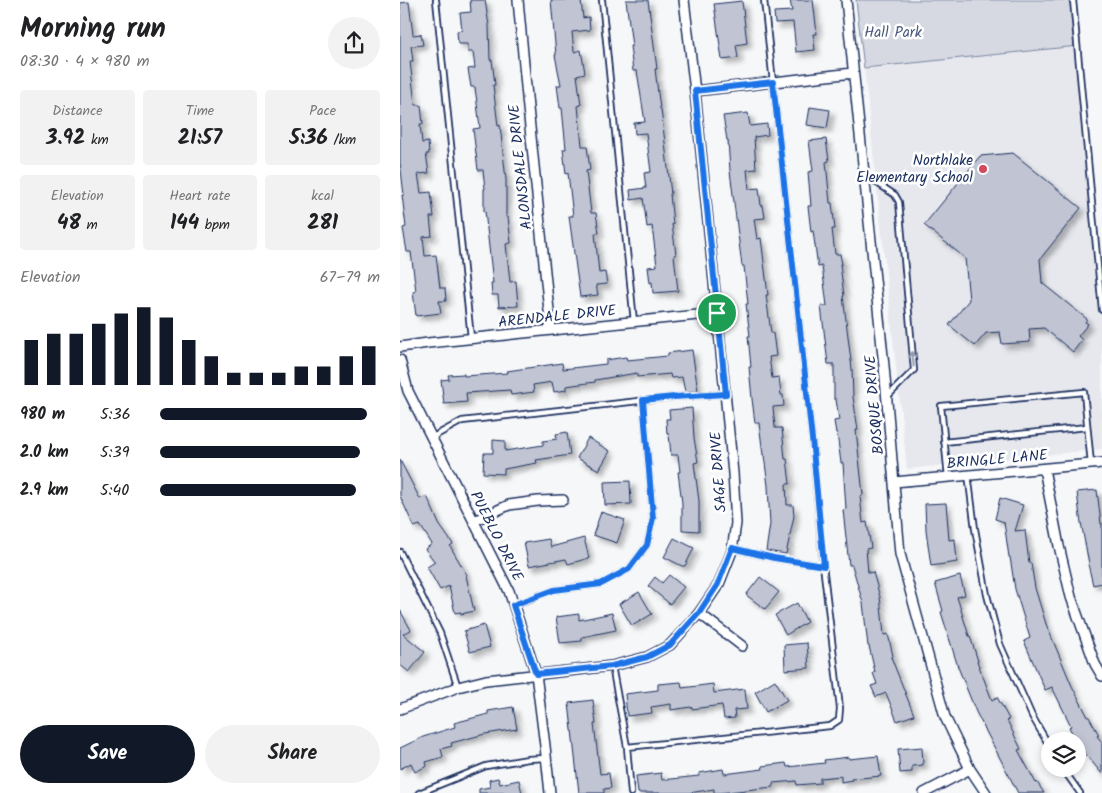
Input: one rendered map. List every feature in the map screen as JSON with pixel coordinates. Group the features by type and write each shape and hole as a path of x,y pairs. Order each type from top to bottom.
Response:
{"street":[{"name":"ALONSDALE DRIVE","path":"518,0 551,330"},
{"name":"SAGE DRIVE","path":"400,709 458,686 486,680 612,666 647,657 670,645 699,613 718,584 732,548 736,523 726,394 684,0"},
{"name":"BOSQUE DRIVE","path":"846,0 887,397 900,554 945,717 970,769 986,793"},
{"path":"695,91 853,73"},
{"name":"ARENDALE DRIVE","path":"400,347 717,313"},
{"name":"PUEBLO DRIVE","path":"400,360 408,391 509,590 536,674 550,793"},
{"name":"BRINGLE LANE","path":"894,482 968,474 1102,464"},
{"path":"1044,469 1071,598 1095,664 1102,676"},
{"path":"474,521 509,505 563,500"},
{"path":"699,613 742,646"},
{"path":"924,793 970,769"}],"lane":[{"path":"436,0 471,338"},
{"path":"602,0 634,322"},
{"path":"627,747 830,726 839,720 840,708 812,439 764,0"},
{"path":"1073,0 1102,310"},
{"path":"864,174 895,195 899,202 914,370 887,397"},
{"path":"948,476 940,406 1084,392 1091,464"},
{"path":"431,438 462,421 643,400 726,394"},
{"path":"513,605 554,590 601,584 629,569 647,545 653,518 643,400"},
{"path":"944,442 1087,427"},
{"path":"968,474 975,529 987,595 1000,644 1032,716 1041,732"},
{"path":"732,548 774,558 824,566"},
{"path":"400,552 440,633 458,686"},
{"path":"612,666 627,747 631,793"},
{"path":"418,793 486,766 528,758 546,758"},
{"path":"1069,777 1080,793"}],"shaded area":[{"name":"Northlake Elementary School","path":"1078,46 1102,270 1102,449 907,469 864,68"}],"green space":[{"name":"Hall Park","path":"856,0 1073,0 1078,46 864,68"}],"building":[{"path":"470,0 485,0 489,26 490,60 492,60 495,85 493,85 498,126 500,125 506,180 506,217 508,217 511,243 506,244 510,282 516,281 518,306 499,307 498,295 492,295 491,283 493,283 484,211 485,189 483,170 478,170 473,129 480,128 475,87 471,87 468,69 475,68 473,52 468,52 468,44 458,44 457,31 462,30 460,13 471,12"},
{"path":"551,0 581,0 583,18 589,17 590,30 572,32 574,52 581,50 585,73 577,75 581,105 578,106 582,146 587,146 590,170 586,171 591,213 596,213 599,233 595,233 599,273 605,272 607,284 596,285 598,295 580,297 569,216 573,216 563,149 566,149 562,108 560,108 557,85 561,85 555,55"},
{"path":"626,0 648,0 671,194 678,291 653,293 648,267 657,266 652,226 647,227 643,198 631,200 630,190 646,188 644,173 651,172 646,133 635,134 634,123 645,122 637,71 633,71"},
{"path":"790,0 813,0 817,34 813,34 815,50 796,52 793,22 775,23 774,12 792,11"},
{"path":"742,1 747,43 736,45 738,58 722,60 714,4"},
{"path":"409,2 413,35 421,34 423,45 411,46 413,61 410,61 415,105 421,105 422,143 428,142 429,154 426,154 429,173 418,174 421,193 431,192 434,217 430,217 432,236 423,237 425,256 436,255 440,288 445,288 446,301 439,301 441,313 416,316 413,292 416,291 411,252 407,252 403,228 406,227 400,162 400,3"},
{"path":"810,107 830,110 827,128 807,125"},
{"path":"748,113 750,126 767,124 768,135 754,137 756,169 747,170 749,189 759,188 761,206 763,205 765,218 754,219 757,239 761,238 768,295 766,295 776,356 769,357 772,378 779,377 781,395 783,395 784,406 773,407 775,428 782,428 790,484 786,484 787,505 793,505 794,516 786,554 766,551 770,524 768,486 759,423 755,423 752,399 748,336 750,336 746,304 748,304 730,171 728,140 723,116"},
{"path":"826,139 829,161 826,162 830,203 832,203 835,229 832,229 835,254 840,254 842,264 840,264 843,296 858,430 856,430 863,495 860,496 863,523 867,522 871,548 866,549 868,573 873,572 880,597 884,635 888,634 893,656 891,657 914,715 897,721 886,693 876,697 871,686 877,684 868,646 863,603 852,565 849,565 843,510 846,509 843,463 841,463 834,421 839,420 836,399 834,399 834,364 828,364 821,306 827,306 822,266 818,267 808,206 811,206 808,172 813,171 809,141"},
{"path":"1013,153 1081,208 1040,259 1042,283 1087,319 1085,322 1088,324 1078,336 1082,340 1073,352 1044,328 1029,329 1030,342 1002,344 1000,332 986,333 975,346 949,325 969,300 965,258 924,225 980,156"},
{"path":"692,350 698,391 685,392 682,377 671,378 670,374 637,377 637,373 566,386 566,390 554,392 552,382 533,385 534,392 511,395 510,390 466,393 467,402 444,404 441,380 449,379 448,375 464,374 464,376 508,373 507,371 562,363 563,369 606,364 606,360 626,357 627,360 668,356 668,353"},
{"path":"692,408 698,462 694,463 699,501 699,531 682,530 678,455 671,455 666,419 670,419 669,410"},
{"path":"567,432 570,455 536,460 537,463 504,469 504,474 483,473 484,453 493,453 493,440 505,441 505,451 543,445 543,441 557,439 556,434"},
{"path":"588,438 610,451 599,470 577,458"},
{"path":"400,460 420,499 427,496 439,524 453,544 450,546 467,575 474,611 461,614 461,612 455,613 449,586 440,590 427,567 435,562 425,549 432,544 420,525 414,527 400,496"},
{"path":"630,481 631,504 605,505 604,482"},
{"path":"1097,490 1102,523 1102,583 1093,585 1077,492"},
{"path":"1000,498 1023,505 1015,531 1025,530 1029,563 1031,563 1035,588 1046,624 1072,686 1099,735 1097,736 1102,742 1102,774 1086,755 1086,732 1072,732 1069,727 1071,726 1052,687 1045,690 1024,641 1030,638 1015,589 1004,522 995,519"},
{"path":"946,503 949,540 955,539 957,562 931,566 926,530 925,504"},
{"path":"601,512 625,520 617,543 593,535"},
{"path":"584,538 589,558 568,564 566,559 529,566 524,543 549,539 551,547"},
{"path":"674,538 694,548 685,566 664,557"},
{"path":"669,575 684,587 670,604 648,586 655,577 662,583"},
{"path":"960,576 965,595 957,597 977,661 992,700 997,697 1009,719 1007,720 1021,749 1018,750 1036,783 1044,793 1018,793 976,712 958,667 941,612 943,611 935,583"},
{"path":"760,577 779,592 765,609 746,595"},
{"path":"639,592 652,614 632,626 619,604"},
{"path":"797,603 807,622 786,635 775,615"},
{"path":"400,610 411,630 403,634 425,652 409,672 400,665"},
{"path":"612,613 616,630 582,637 582,641 560,643 556,617 579,614 579,620"},
{"path":"484,625 490,647 470,652 464,631"},
{"path":"807,643 809,668 785,670 784,645"},
{"path":"775,680 787,700 766,712 755,692"},
{"path":"681,682 682,688 713,684 714,693 745,689 747,709 734,710 735,718 724,719 722,705 671,710 671,704 651,707 652,713 627,716 625,694 658,690 658,684"},
{"path":"593,700 600,774 609,773 611,788 604,789 604,793 579,793 569,703"},
{"path":"513,707 517,729 485,734 451,743 452,746 441,749 443,757 426,762 427,766 415,772 411,763 400,769 400,748 423,737 455,727 454,723 488,714 488,711"},
{"path":"922,747 923,765 912,766 912,772 900,773 898,749"},
{"path":"878,756 881,776 841,782 841,776 820,778 820,783 797,785 796,781 773,783 773,787 719,793 714,793 714,789 689,793 638,793 636,776 661,773 662,780 699,776 699,773 723,769 724,774 763,769 762,766 786,763 787,767 825,763 824,760"},
{"path":"498,778 500,784 519,780 522,793 479,793 479,789 490,787 489,780"}],"place":[{"name":"Northlake Elementary School","path":"983,169"}],"route":[{"path":"773,82 824,566 774,558 732,548 718,584 699,613 670,645 647,657 612,666 536,674 513,605 554,590 601,584 629,569 647,545 653,518 643,400 726,394 717,313 695,91 773,82"}]}
